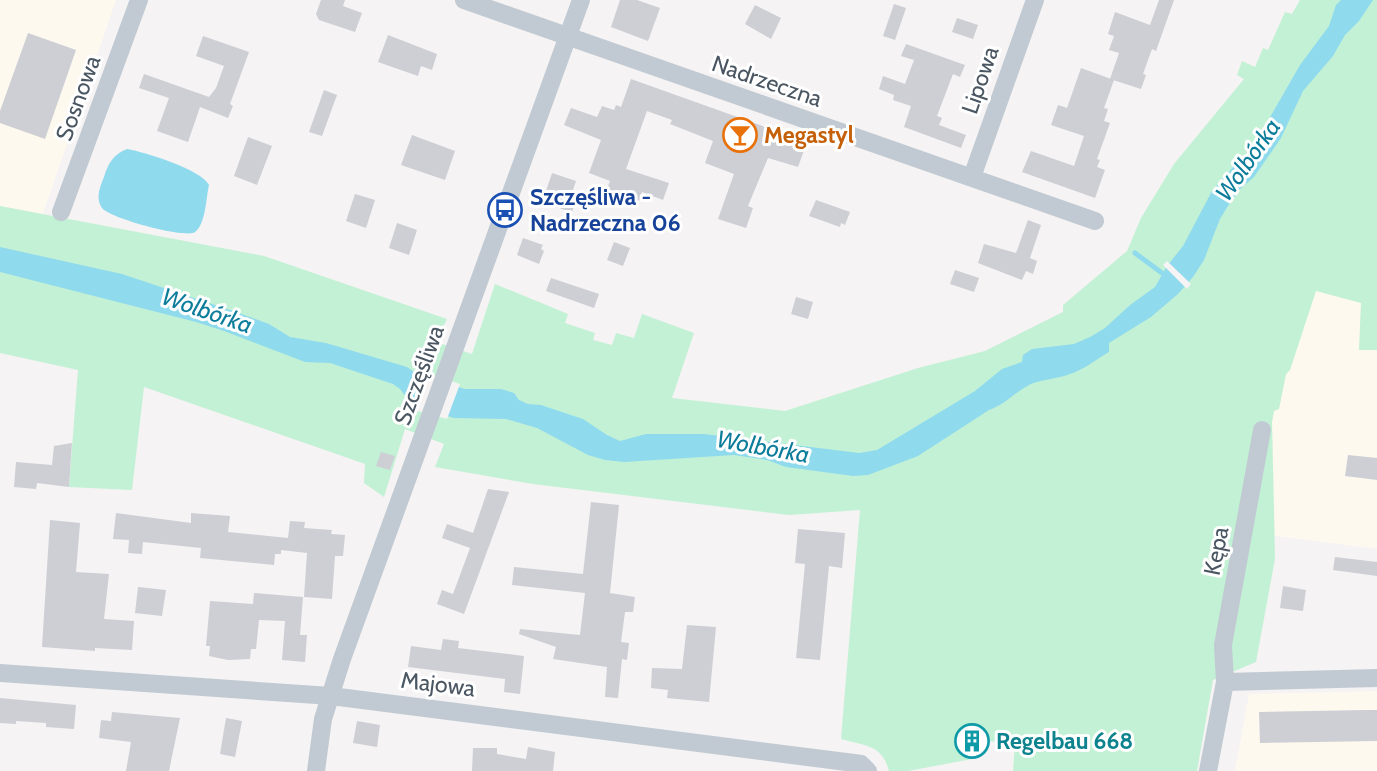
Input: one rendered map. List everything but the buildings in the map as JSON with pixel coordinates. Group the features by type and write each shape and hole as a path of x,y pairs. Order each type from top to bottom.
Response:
{"street":[{"name":"Sosnowa","path":"61,212 139,0"},
{"name":"Nadrzeczna","path":"464,0 1095,221"},
{"name":"Szczęśliwa","path":"316,771 323,719 331,695 581,0"},
{"name":"Lipowa","path":"972,177 1035,0"},
{"name":"Kępa","path":"1208,771 1225,682 1223,645 1262,430"},
{"name":"Majowa","path":"0,673 331,695 854,763 867,770"},
{"path":"1225,682 1377,678"}],"shaded area":[{"path":"0,0 116,0 43,214 0,206"},
{"path":"1316,290 1361,303 1359,350 1377,350 1377,549 1275,536 1272,422 1274,411 1279,409 1286,374 1290,370"},
{"path":"1377,691 1377,771 1235,771 1249,694"}],"green space":[{"path":"1300,0 1377,0 1377,350 1359,350 1361,303 1316,291 1290,370 1286,374 1279,409 1274,411 1272,422 1275,559 1256,662 1213,680 1197,771 1013,771 1015,743 985,741 985,738 969,728 959,745 976,755 972,759 908,771 889,771 877,751 841,739 860,510 789,515 533,484 435,467 444,444 405,429 384,497 364,483 365,464 144,387 132,490 69,487 78,370 0,353 0,206 264,256 447,319 436,342 472,354 495,284 568,314 565,323 595,333 593,340 612,345 616,333 634,338 642,314 694,333 672,398 785,411 918,368 985,351 1063,312 1063,305 1127,251 1141,218 1174,164 1244,79 1237,75 1242,61 1255,67 1263,48 1268,50 1285,12 1292,14"}],"water":[{"name":"Wolbórka","path":"1341,0 1373,0 1359,21 1345,35 1333,56 1303,91 1281,138 1254,177 1240,189 1228,206 1204,260 1178,294 1151,317 1109,343 1109,352 1085,367 1065,376 1031,384 918,456 868,475 853,476 786,467 767,460 734,455 624,462 605,460 588,455 537,428 506,419 454,418 412,405 393,384 330,363 305,362 196,322 0,272 0,247 122,274 269,324 290,337 326,343 407,367 417,374 465,389 501,389 514,393 519,400 528,404 541,405 583,419 620,441 646,434 704,434 859,453 877,450 975,391 1002,369 1022,362 1023,355 1032,349 1074,344 1090,337 1155,287 1183,246 1212,191 1241,158 1250,152 1300,65 1329,26 1336,5"},
{"path":"127,149 185,168 196,173 209,185 203,217 195,232 178,233 148,226 118,217 102,208 99,192 107,167 115,156"}],"pier":[{"path":"1167,261 1191,284 1187,289 1163,265"},
{"path":"427,373 460,384 447,419 414,410"}],"waterway":[{"path":"1135,253 1166,276"}],"place":[{"name":"Megastyl","path":"740,135"},
{"name":"Szczęśliwa - Nadrzeczna 06","path":"505,210"},
{"name":"Regelbau 668","path":"972,741"}]}
